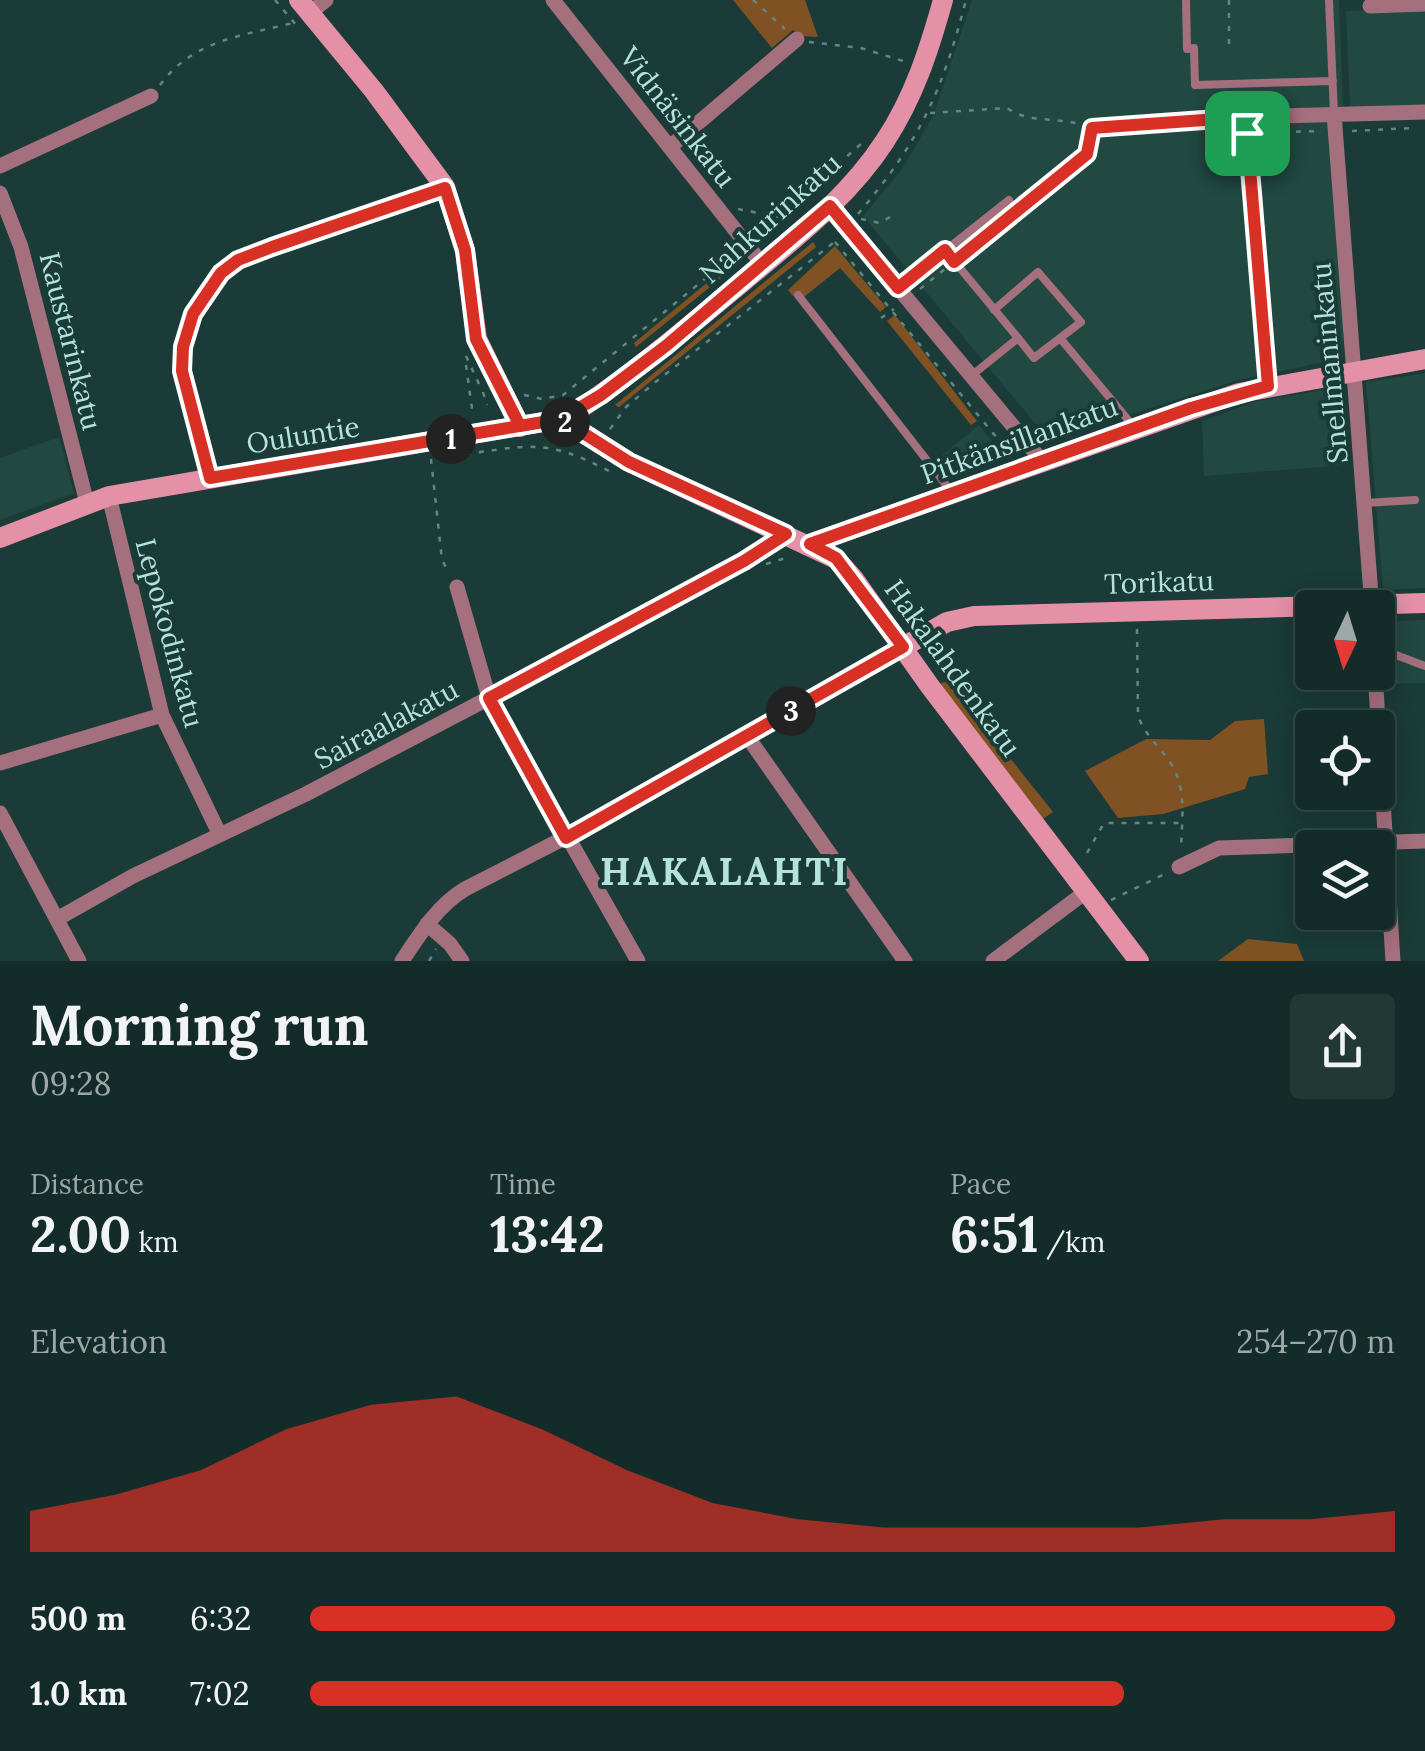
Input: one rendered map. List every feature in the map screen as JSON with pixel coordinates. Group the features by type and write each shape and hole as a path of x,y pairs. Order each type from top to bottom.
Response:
{"street":[{"name":"Vidnäsinkatu","path":"553,0 763,265"},
{"name":"Nahkurinkatu","path":"561,419 601,395 667,345 830,206 871,162 924,68 943,0"},
{"path":"1370,6 1425,4"},
{"path":"307,9 445,188 465,250 476,339 520,426"},
{"path":"671,146 797,39"},
{"path":"0,166 151,96"},
{"path":"1092,128 1246,117 1425,112"},
{"name":"Snellmaninkatu","path":"1334,114 1371,590"},
{"path":"330,228 445,188"},
{"name":"Kaustarinkatu","path":"0,193 21,247 87,503"},
{"path":"830,206 1042,461"},
{"name":"Pitkänsillankatu","path":"810,544 1134,428 1268,386 1425,358"},
{"name":"Ouluntie","path":"0,538 108,496 561,419"},
{"name":"Hakalahdenkatu","path":"561,419 629,462 777,540 810,544 836,558 1139,961"},
{"name":"Lepokodinkatu","path":"108,496 162,715 220,833"},
{"name":"Sairaalakatu","path":"57,919 489,698 777,540"},
{"path":"456,587 489,698 638,961"},
{"name":"Torikatu","path":"1395,604 1425,602"},
{"name":"Torikatu","path":"903,647 947,622 974,616 1295,607"},
{"path":"402,961 427,924 452,897 566,838 903,647"},
{"path":"1377,690 1385,830"},
{"path":"0,762 162,715"},
{"path":"747,736 905,961"},
{"path":"0,813 79,961"},
{"path":"1395,843 1425,841"},
{"path":"1179,868 1219,848 1295,846"},
{"path":"993,961 1094,900"},
{"path":"427,924 462,961"},
{"path":"1390,930 1392,961"}],"lane":[{"path":"1186,0 1187,48 1194,48 1195,84 1332,82"},
{"path":"1329,0 1334,114"},
{"path":"1246,117 1268,386"},
{"path":"898,288 1009,200"},
{"path":"210,478 182,371 183,347 193,314 221,273 238,260 330,228"},
{"path":"945,250 954,262 994,310 1018,338 1034,358 1081,322 1038,272 994,310"},
{"path":"798,294 952,494"},
{"path":"972,376 1018,338"},
{"path":"1060,338 1134,428"},
{"path":"1365,503 1415,500"},
{"path":"1395,654 1425,666"}],"path":[{"path":"1229,0 1230,48"},
{"path":"755,1 797,39 861,48 909,62"},
{"path":"151,96 176,62 213,43 307,9"},
{"path":"918,291 1087,154 1092,128 1062,120 1019,117 1007,108 929,113"},
{"path":"516,390 531,398 563,394 780,217 867,137"},
{"path":"726,206 780,217"},
{"path":"855,218 880,223 896,214"},
{"path":"835,242 1011,456"},
{"path":"881,318 893,309"},
{"path":"467,362 474,422"},
{"path":"478,452 515,446 559,448 616,475"},
{"path":"431,458 442,560 456,587"},
{"path":"777,540 788,557"},
{"path":"1094,900 1115,897 1179,868 1183,805 1174,767 1142,728 1138,716 1136,625"},
{"path":"1088,854 1104,823 1182,822"}],"shaded area":[{"path":"733,0 805,0 818,37 800,36 793,30 772,48"},
{"path":"972,0 1339,0 1343,358 1239,380 1049,440 863,216 902,169 933,116"},
{"path":"1425,8 1425,105 1350,107 1346,11"},
{"path":"813,242 816,247 619,407 615,405"},
{"path":"835,246 886,307 880,312 840,268 804,297 798,291 793,296 788,290"},
{"path":"743,253 747,257 636,347 634,343"},
{"path":"895,315 977,421 971,425 887,321"},
{"path":"1425,373 1425,588 1383,590 1366,382"},
{"path":"1339,387 1347,465 1204,476 1202,421 1254,402"},
{"path":"979,425 1001,453 947,480 934,462"},
{"path":"59,437 74,493 0,520 0,458"},
{"path":"1425,620 1425,683 1395,684 1395,621"},
{"path":"946,681 1053,812 1043,819 938,685"},
{"path":"1264,719 1268,774 1249,777 1245,789 1163,814 1118,818 1085,771 1146,739 1210,740 1235,721"},
{"path":"1248,939 1297,944 1304,961 1218,961"}],"district":[{"name":"HAKALAHTI","path":"725,872"}],"route":[{"path":"1247,133 1246,117 1092,128 1087,154 1061,176 954,262 945,250 898,288 830,206 667,345 601,395 561,419 468,436 210,478 182,371 183,347 193,314 221,273 238,260 272,247 445,188 465,250 476,339 520,426 561,419 629,462 786,534 744,561 489,698 566,838 903,647 836,558 810,544 1191,408 1268,386 1247,133"}]}
